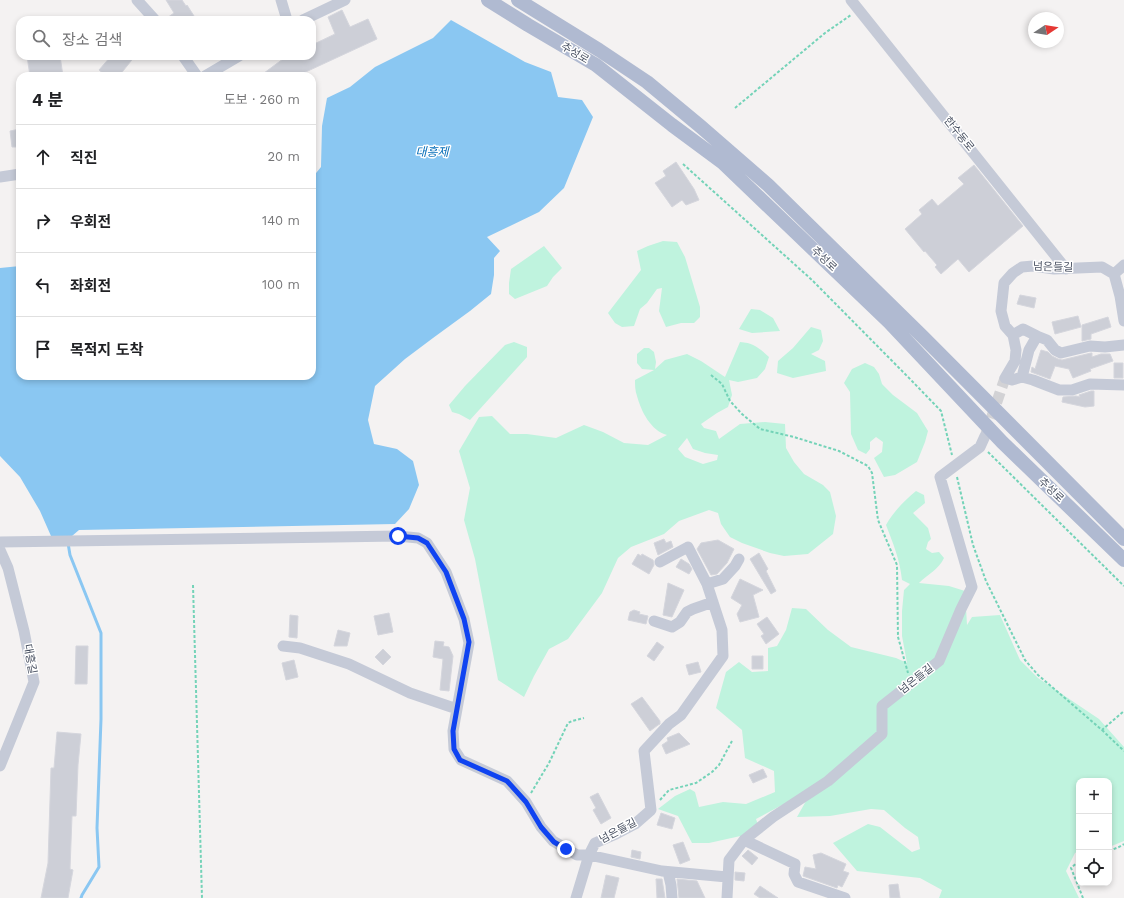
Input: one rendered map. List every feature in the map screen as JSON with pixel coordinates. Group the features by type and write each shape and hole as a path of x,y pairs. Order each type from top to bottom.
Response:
{"main road":[{"path":"476,0 566,53 606,73"},
{"name":"추성로","path":"488,0 596,65 722,162 889,322 1002,442 1124,560"},
{"name":"추성로","path":"518,0 599,50 647,82 768,185 922,336 1124,539"},
{"path":"536,0 558,14 647,82"}],"street":[{"path":"137,0 151,16"},
{"path":"281,0 286,16"},
{"path":"311,16 345,0"},
{"name":"한수동로","path":"851,0 1066,269"},
{"path":"186,60 194,72"},
{"path":"212,72 232,60"},
{"path":"0,177 16,175"},
{"path":"1124,265 1114,274 1120,296 1124,321"},
{"name":"넘은들길","path":"1022,377 1012,380 1005,378 1015,361 1016,350 1013,334 1005,326 1001,311 1004,283 1013,273 1022,267 1033,266 1054,269 1102,267 1114,274"},
{"path":"1013,334 1023,328 1047,340 1055,350 1062,353 1090,346 1105,347 1124,345"},
{"path":"1037,336 1029,350 1022,377 1059,390 1072,390 1090,384 1124,385"},
{"name":"넘은들길","path":"727,898 729,860 744,840 773,816 828,781 882,734 882,706 939,661 972,587 940,477 980,447 986,436"},
{"path":"0,542 398,536 418,538 427,543 446,572 464,619 469,642 453,731 454,749 460,760 507,781 525,800 541,827 554,842 577,855 589,855 576,898"},
{"path":"651,810 644,751 669,724 681,715 723,656 722,630 707,584 688,547 660,562"},
{"name":"대흥길","path":"0,550 8,568 24,631 34,682 0,766"},
{"path":"707,584 723,579 735,566 739,559"},
{"path":"654,621 672,627 680,622 687,612 713,602"},
{"path":"283,646 300,648 349,664 410,693 457,709"},
{"name":"넘은들길","path":"651,810 635,824 595,843 589,855 668,872 728,877"},
{"path":"744,840 795,864 794,874 798,882 845,898"},
{"path":"668,872 672,898"}],"path":[{"path":"735,108 825,33 858,9"},
{"path":"683,164 812,280 941,411 973,545 986,581 1025,660 1038,676 1102,730 1124,751"},
{"path":"711,375 722,384 730,401 742,414 760,429 839,450 868,466 872,473 878,520 897,565 898,637 911,683"},
{"path":"980,447 989,452 1124,586"},
{"path":"193,585 202,898"},
{"path":"1102,730 1124,711"},
{"path":"525,800 549,763 568,723 584,718"},
{"path":"651,810 669,790 696,783 712,772 719,765 732,741"},
{"path":"1112,850 1119,848 1124,844"},
{"path":"1076,864 1071,868 1076,880"},
{"path":"1078,886 1083,898"}],"green space":[{"path":"663,241 677,242 685,257 700,307 700,317 694,323 681,323 666,327 659,311 662,288 657,289 647,303 640,309 634,326 622,327 615,323 608,313 641,270 637,251"},
{"path":"544,246 562,268 547,286 515,299 509,294 511,269"},
{"path":"751,309 760,310 773,318 780,331 752,333 739,329"},
{"path":"811,327 821,330 823,341 819,350 811,354 825,361 826,371 793,378 777,373 778,361 793,348"},
{"path":"514,342 527,347 527,357 470,420 452,412 449,405 465,386 505,345"},
{"path":"740,342 756,346 769,357 765,369 757,378 738,382 729,380 732,395 728,407 701,424 704,428 716,431 719,439 740,424 765,422 785,424 786,448 794,462 804,474 823,485 830,492 836,516 833,534 808,554 784,556 770,553 730,537 721,524 718,513 709,510 679,521 664,534 631,547 618,558 602,593 568,639 549,649 524,697 498,680 475,559 464,520 470,488 459,451 479,417 492,416 510,434 527,434 556,438 584,425 603,432 624,443 648,445 667,435 661,433 652,425 644,414 639,402 635,390 635,380 654,370 642,369 637,363 637,354 644,348 649,348 654,352 656,362 655,369 665,360 687,354 701,361 725,377","holes":["687,438 693,449 718,455 717,460 703,464 685,457 678,449"]},
{"path":"865,363 874,367 879,374 882,384 893,395 917,413 928,431 917,462 895,475 884,477 874,458 882,452 883,442 876,437 870,442 870,449 866,454 858,450 851,434 850,392 844,383 852,369"},
{"path":"916,491 924,495 925,503 913,513 928,528 931,539 928,542 926,549 932,553 939,552 944,558 936,569 919,583 949,586 965,591 967,625 972,617 1000,615 1020,660 1038,678 1099,719 1124,747 1124,841 1112,846 1112,778 1076,778 1076,852 1066,871 1079,898 939,898 942,890 920,878 857,871 833,843 868,824 880,827 912,852 920,849 918,837 884,810 871,809 830,816 797,817 806,801 782,805 756,819 758,825 745,835 709,843 692,843 678,816 658,809 675,796 690,789 695,792 699,807 723,802 746,804 775,792 774,771 745,758 742,730 716,708 726,672 739,662 752,672 768,671 768,648 777,646 786,630 792,608 806,609 828,630 851,647 896,658 907,663 902,636 902,611 904,590 910,584 902,580 894,545 886,525 892,515"}],"water":[{"name":"대흥제","path":"451,20 525,62 551,72 558,97 582,100 593,117 564,188 539,212 487,237 500,251 494,258 494,275 491,294 405,359 375,386 368,420 374,444 397,449 413,461 419,485 409,509 395,524 79,530 72,536 51,536 40,511 20,477 0,456 0,268 16,266 16,380 316,380 316,173 321,167 322,126 327,98 350,87 375,67 433,38"}],"building":[{"path":"166,0 182,0 194,16 170,16 174,13"},
{"path":"342,10 350,27 368,19 377,39 306,72 265,72 282,60 316,60 316,43 335,34 328,17"},
{"path":"28,60 61,60 62,72 29,72"},
{"path":"108,60 132,60 122,72 101,72 99,70"},
{"path":"16,130 16,147 12,147 10,131"},
{"path":"676,162 694,189 699,200 686,205 682,200 672,207 655,183 666,176 663,171"},
{"path":"974,165 1023,226 969,272 958,259 941,274 935,267 937,265 905,229 922,214 919,210 932,199 938,206 964,184 958,178"},
{"path":"1020,295 1036,298 1034,308 1017,304"},
{"path":"1078,316 1081,327 1055,334 1052,322"},
{"path":"1108,317 1111,327 1091,334 1091,339 1082,341 1082,325"},
{"path":"1041,350 1048,352 1052,356 1062,360 1092,353 1092,357 1101,354 1110,354 1113,361 1090,369 1091,371 1073,378 1069,369 1055,366 1050,379 1031,372 1032,367 1035,369"},
{"path":"1114,363 1123,363 1123,378 1114,378"},
{"path":"1094,391 1094,406 1085,407 1062,402 1063,397 1080,397 1079,395"},
{"path":"664,539 666,543 671,541 673,547 658,555 654,543"},
{"path":"718,540 734,549 727,563 717,574 711,575 697,549 701,543"},
{"path":"759,553 768,569 766,571 776,591 771,594 750,559"},
{"path":"638,554 641,556 642,554 653,560 654,565 649,574 632,564"},
{"path":"681,559 689,564 692,569 689,574 676,567"},
{"path":"740,579 763,590 753,595 759,617 740,622 737,614 742,605 731,598"},
{"path":"668,583 684,590 672,617 663,615"},
{"path":"634,610 640,612 639,614 648,616 646,624 628,620 630,612"},
{"path":"389,613 393,632 378,635 374,616"},
{"path":"290,615 298,616 297,638 289,637"},
{"path":"767,617 779,634 766,644 761,636 764,634 757,624"},
{"path":"338,630 350,633 347,646 334,646"},
{"path":"435,641 444,642 443,646 449,647 453,656 449,691 440,690 443,659 433,657"},
{"path":"657,642 664,647 654,661 647,656"},
{"path":"76,646 88,646 87,684 75,684"},
{"path":"383,649 391,657 383,665 375,657"},
{"path":"752,656 763,656 763,669 752,669"},
{"path":"294,660 298,677 286,680 282,663"},
{"path":"698,662 701,672 689,675 686,665"},
{"path":"642,697 660,721 660,724 650,731 631,704"},
{"path":"57,732 81,734 76,816 72,816 70,869 73,870 68,898 41,898 48,863 51,768 54,768"},
{"path":"679,733 690,744 666,754 662,745 668,741 667,738"},
{"path":"763,769 767,777 753,783 749,775"},
{"path":"598,793 611,818 601,824 593,810 596,808 590,797"},
{"path":"661,813 675,818 672,829 657,825"},
{"path":"683,842 690,860 680,864 673,845"},
{"path":"632,850 641,852 640,859 631,857"},
{"path":"748,850 758,858 752,865 742,856"},
{"path":"821,853 846,864 843,871 849,873 842,887 838,885 837,888 803,876 805,867 816,869 813,855"},
{"path":"735,872 745,873 744,881 735,880"},
{"path":"606,875 619,878 614,898 601,898"},
{"path":"656,879 662,879 665,898 657,898"},
{"path":"677,879 697,881 705,898 679,898"},
{"path":"898,884 900,898 890,898 889,885"},
{"path":"760,886 778,898 760,898 754,894"}],"waterway":[{"path":"68,543 70,555 101,633 101,719 97,828 99,867 81,898"}],"tunnel":[{"path":"986,434 1005,378"}],"route":[{"path":"398,536 418,538 427,543 446,572 464,619 469,642 453,731 454,749 460,760 507,781 526,802 541,827 554,842 566,849"}]}
